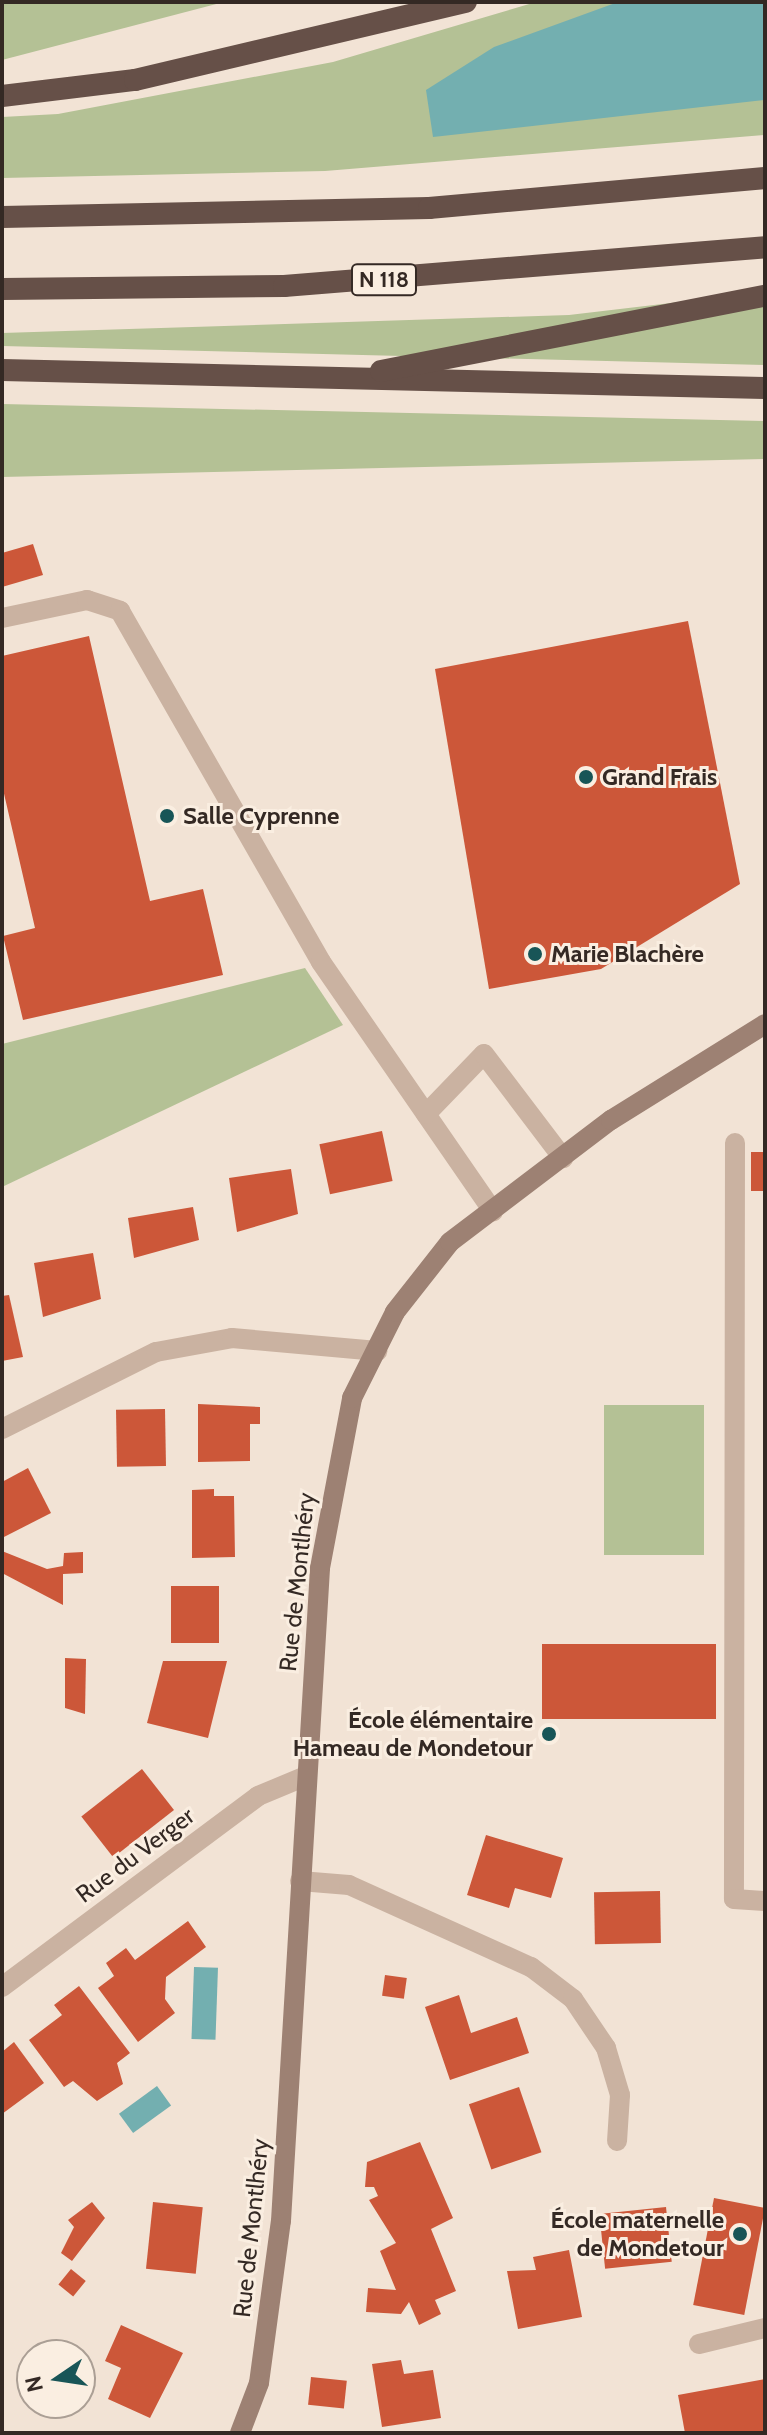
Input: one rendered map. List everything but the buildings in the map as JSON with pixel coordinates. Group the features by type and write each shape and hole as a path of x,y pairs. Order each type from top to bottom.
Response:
{"highway":[{"path":"2,96 135,80 466,2"},
{"path":"2,217 429,208 765,178"},
{"name":"N 118","path":"2,289 284,286 765,247"},
{"path":"337,380 765,296"},
{"path":"2,370 765,388"}],"main road":[{"name":"Rue de Montlhéry","path":"240,2433 259,2383 281,2221 320,1568 345,1423 377,1351 425,1266 563,1158 765,1024"}],"street":[{"path":"2,618 87,600 120,611 321,962 493,1211"},
{"path":"426,1114 484,1054 563,1158"},
{"path":"735,1143 734,1899 765,1901"},
{"path":"2,1429 156,1352 232,1338 377,1351"},
{"name":"Rue du Verger","path":"2,1987 258,1796 306,1776"},
{"path":"300,1881 349,1885 531,1967 573,1999 606,2048 620,2095 617,2141"},
{"path":"699,2344 765,2328"}],"green space":[{"path":"2,2 224,2 2,60"},
{"path":"536,2 765,2 765,135 325,171 2,178 2,117 58,114 333,62"},
{"path":"765,292 765,365 2,346 2,333 569,315"},
{"path":"2,404 765,421 765,459 2,477"},
{"path":"305,968 343,1025 2,1187 2,1044"},
{"path":"604,1405 704,1405 704,1555 604,1555"}],"water":[{"path":"618,2 765,2 765,100 433,137 426,90 494,47"},
{"path":"194,1967 218,1968 215,2040 191,2039"},
{"path":"157,2086 171,2105 133,2133 119,2114"}],"place":[{"name":"Grand Frais","path":"586,777"},
{"name":"Salle Cyprenne","path":"167,816"},
{"name":"Marie Blachère","path":"535,954"},
{"name":"École élémentaire Hameau de Mondetour","path":"549,1734"},
{"name":"École maternelle de Mondetour","path":"740,2234"}]}
